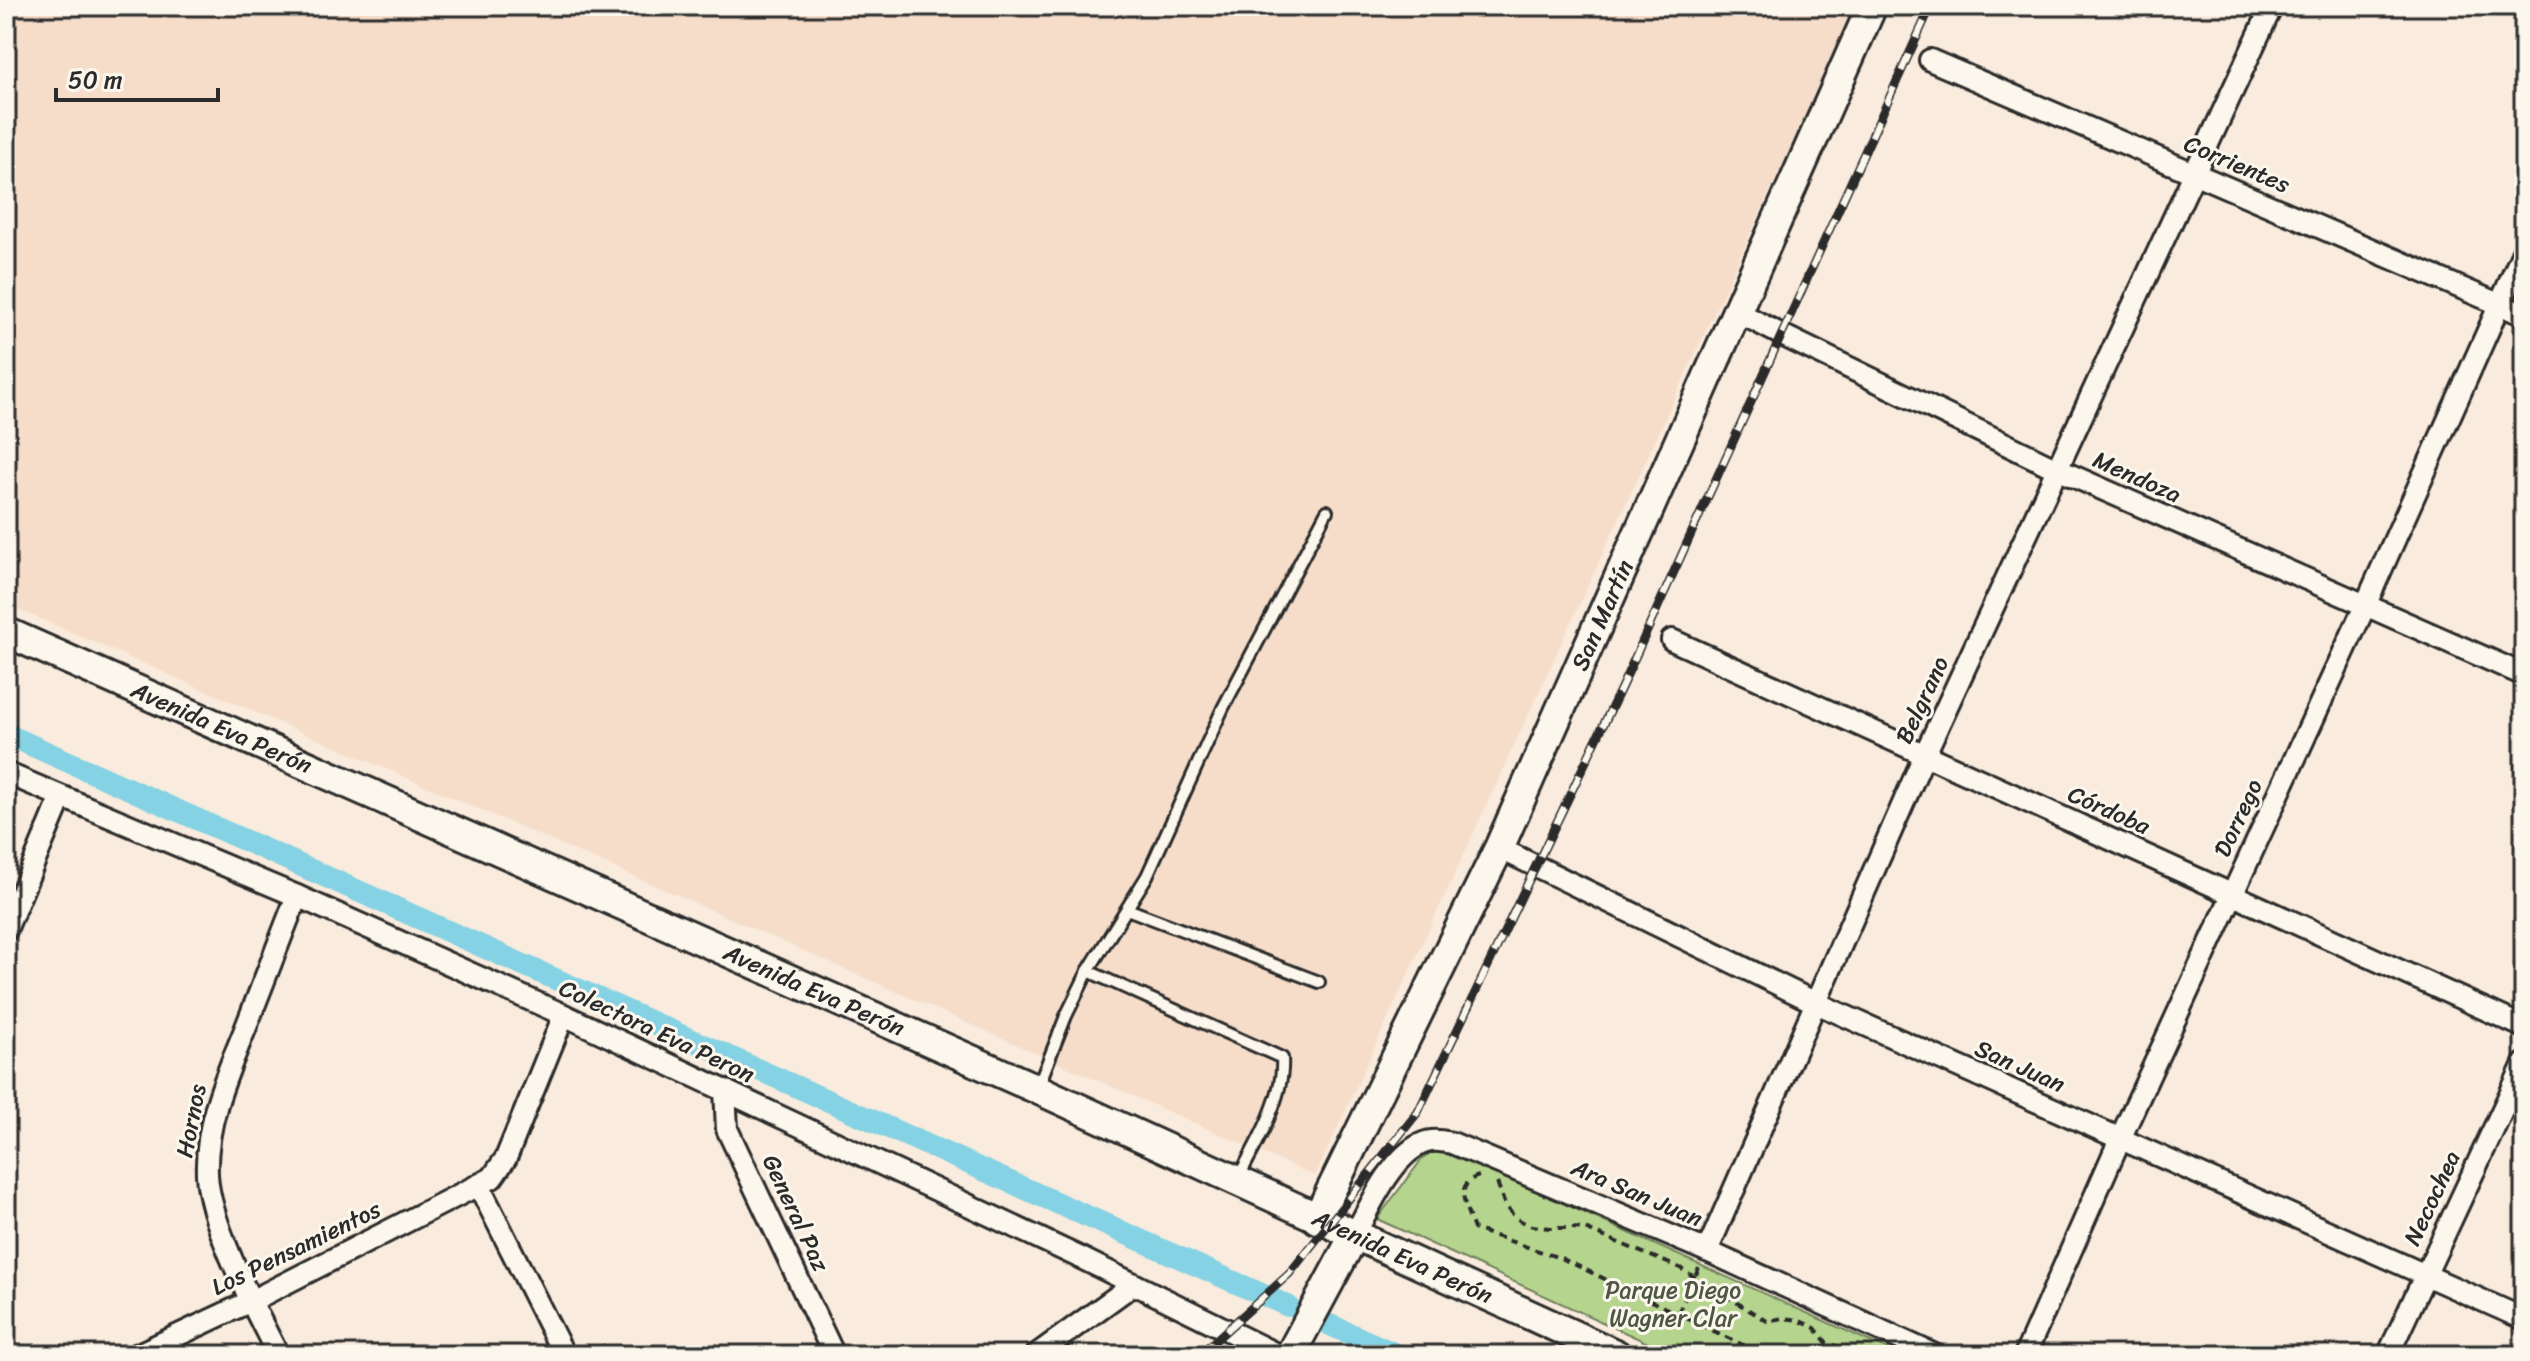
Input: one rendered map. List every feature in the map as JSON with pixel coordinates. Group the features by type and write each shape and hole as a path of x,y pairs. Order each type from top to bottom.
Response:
{"main road":[{"name":"San Martín","path":"1317,1219 1499,848 1872,6"},
{"name":"Avenida Eva Perón","path":"6,632 1037,1089 1617,1355"},
{"path":"1290,1355 1354,1236"}],"street":[{"name":"Belgrano","path":"1707,1251 1924,756 2272,6"},
{"name":"Corrientes","path":"1930,60 2524,315"},
{"name":"Dorrego","path":"2025,1355 2524,250"},
{"name":"Mendoza","path":"1736,311 2059,470 2524,675"},
{"name":"Córdoba","path":"1672,640 2524,1027"},
{"name":"Colectora Eva Peron","path":"6,773 297,896 564,1015 1278,1355"},
{"path":"6,930 61,798"},
{"name":"San Juan","path":"1499,848 1814,1002 2524,1319"},
{"name":"Hornos","path":"278,1355 251,1301 218,1220 207,1176 209,1139 220,1094 297,896"},
{"name":"Los Pensamientos","path":"136,1355 251,1301 492,1178 506,1158 564,1015"},
{"name":"Necochea","path":"2388,1355 2524,1064"},
{"name":"General Paz","path":"725,1090 727,1129 834,1355"},
{"name":"Ara San Juan","path":"1354,1236 1381,1186 1406,1155 1420,1144 1436,1140 1452,1143 1707,1251 1935,1355"},
{"path":"479,1186 564,1355"},
{"path":"1036,1355 1134,1284"}],"lane":[{"path":"1037,1089 1088,971 1147,876 1223,708 1327,511"},
{"path":"1127,909 1319,982"},
{"path":"1088,971 1282,1058 1283,1072 1262,1135 1237,1180"}],"path":[{"path":"1764,1355 1563,1259 1474,1229 1462,1197 1464,1185 1480,1175 1488,1177 1496,1181 1511,1213 1529,1225 1542,1230 1585,1229 1680,1268 1767,1321 1783,1318 1798,1320 1815,1328 1827,1343 1862,1355"},
{"path":"1678,1313 1707,1251"}],"shaded area":[{"path":"6,6 1856,6 1315,1176 6,604"}],"green space":[{"name":"Parque Diego Wagner Clar","path":"1437,1150 1458,1156 1900,1355 1674,1355 1377,1219 1422,1159"}],"waterway":[{"path":"6,734 1288,1306"},
{"path":"1330,1325 1398,1355"}],"railway":[{"path":"1199,1355 1289,1274 1418,1112 1622,686 1931,6"}]}
